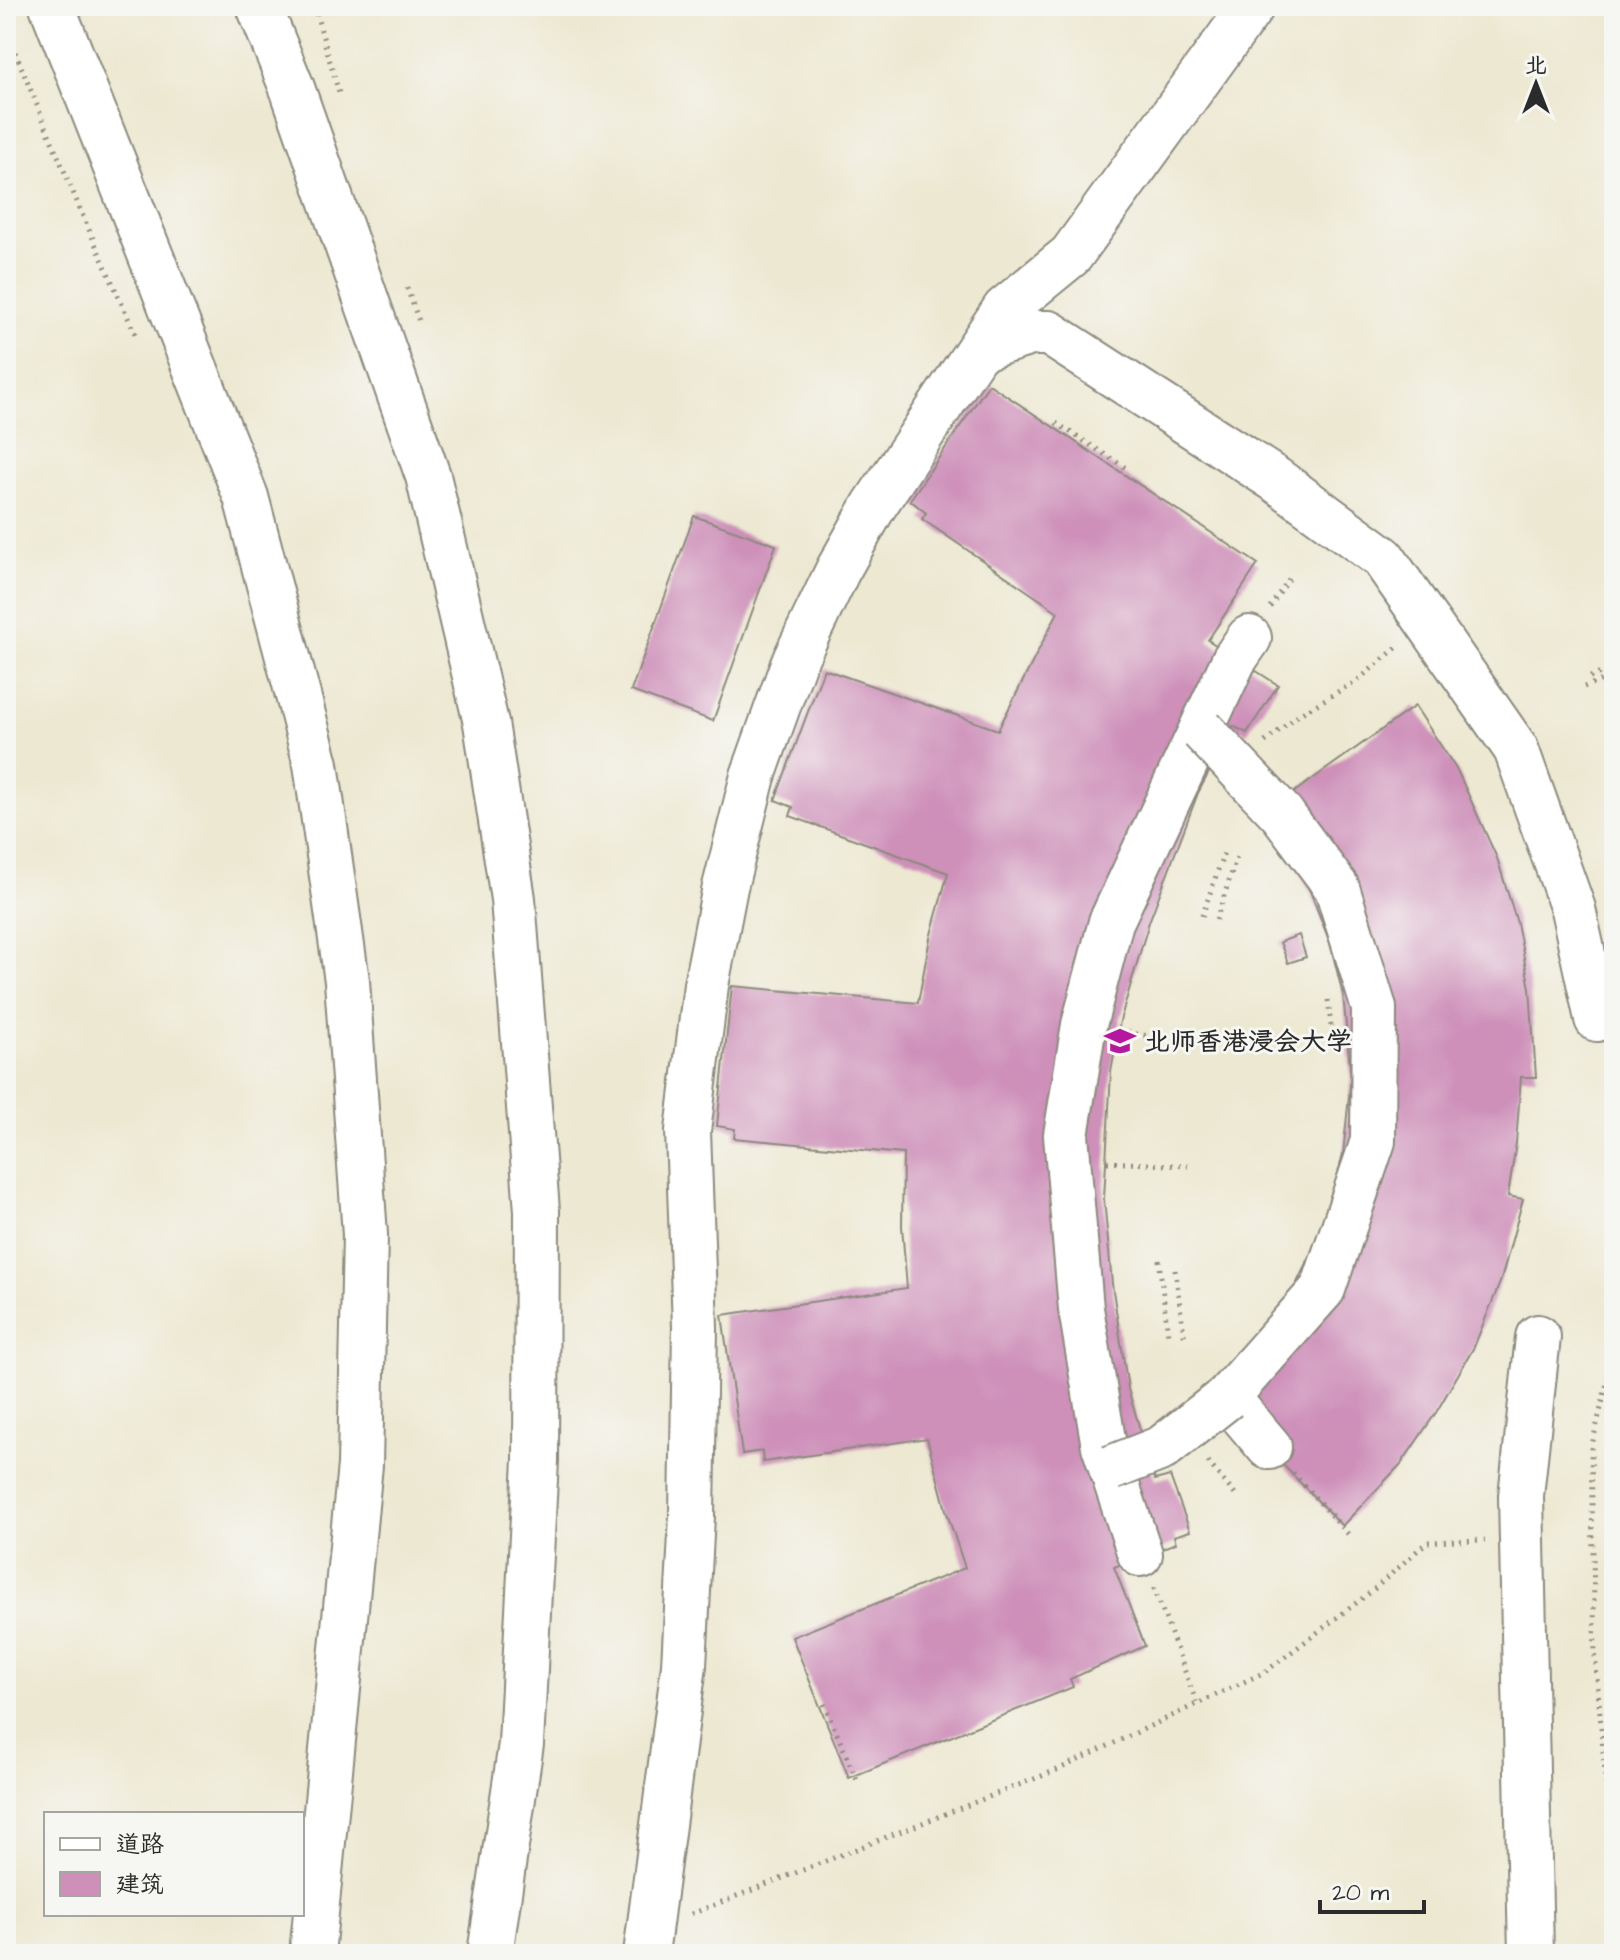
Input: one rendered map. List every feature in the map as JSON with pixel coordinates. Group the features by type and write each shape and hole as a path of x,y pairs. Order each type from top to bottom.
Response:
{"main road":[{"path":"52,6 246,497 316,764 347,981 365,1235 360,1465 312,1954"},
{"path":"259,6 292,88 428,476 486,723 513,899 537,1211 536,1460 521,1744 490,1954"},
{"path":"647,1942 684,1665 692,1516 695,1327 688,1131 706,985 725,887 753,776 793,664 838,570 874,506 1005,309 1071,255 1251,7"},
{"path":"979,349 1031,333 1049,333 1275,479 1383,558 1516,749 1573,909 1597,1019"},
{"path":"1140,1554 1104,1446 1081,1309 1066,1135 1084,1025 1111,922 1234,660 1249,638"},
{"path":"1111,1468 1162,1448 1227,1397 1323,1289 1373,1141 1374,1008 1337,888 1282,814 1202,730"},
{"path":"1531,1954 1521,1496 1538,1337"},
{"path":"1227,1397 1269,1447"}],"path":[{"path":"6,30 138,340"},
{"path":"1056,423 1126,468"},
{"path":"1253,752 1300,714 1358,680 1428,621"},
{"path":"1584,687 1608,678 1606,671 1585,679"},
{"path":"1202,916 1225,850"},
{"path":"1216,920 1238,854"},
{"path":"1327,990 1333,1041"},
{"path":"1084,1025 1199,1045"},
{"path":"1066,1160 1188,1166"},
{"path":"1159,1260 1168,1335"},
{"path":"1175,1270 1185,1341"},
{"path":"1614,1354 1591,1449 1595,1654 1614,1882"},
{"path":"1269,1447 1349,1535"},
{"path":"1200,1452 1236,1496"},
{"path":"647,1942 1057,1770 1265,1672 1372,1591 1427,1542 1458,1539 1522,1541"},
{"path":"1170,1625 1197,1704"},
{"path":"824,1704 857,1780"}],"building":[{"path":"989,384 1258,564 1208,640 1278,685 1247,733 1233,726 1198,793 1149,922 1120,1021 1111,1072 1104,1199 1112,1284 1128,1389 1155,1480 1170,1476 1190,1531 1174,1536 1176,1543 1114,1567 1145,1646 1070,1679 1073,1687 849,1778 792,1637 965,1568 927,1438 763,1462 762,1451 742,1454 722,1315 907,1288 902,1226 903,1154 734,1138 735,1129 717,1126 732,986 918,1003 930,938 948,873 790,816 793,807 775,800 824,669 998,730 1058,612 922,519 926,513 910,500"},
{"path":"694,516 776,545 713,721 631,691"},
{"path":"1415,706 1458,772 1497,858 1517,923 1530,988 1536,1077 1521,1077 1508,1196 1523,1199 1501,1280 1474,1347 1437,1411 1401,1464 1342,1526 1213,1392 1259,1343 1296,1285 1325,1224 1343,1154 1351,1077 1343,995 1330,943 1310,891 1289,853 1279,803"},
{"path":"1299,935 1306,957 1288,963 1280,942"}],"place":[{"name":"北师香港浸会大学","path":"1120,1041"}]}
